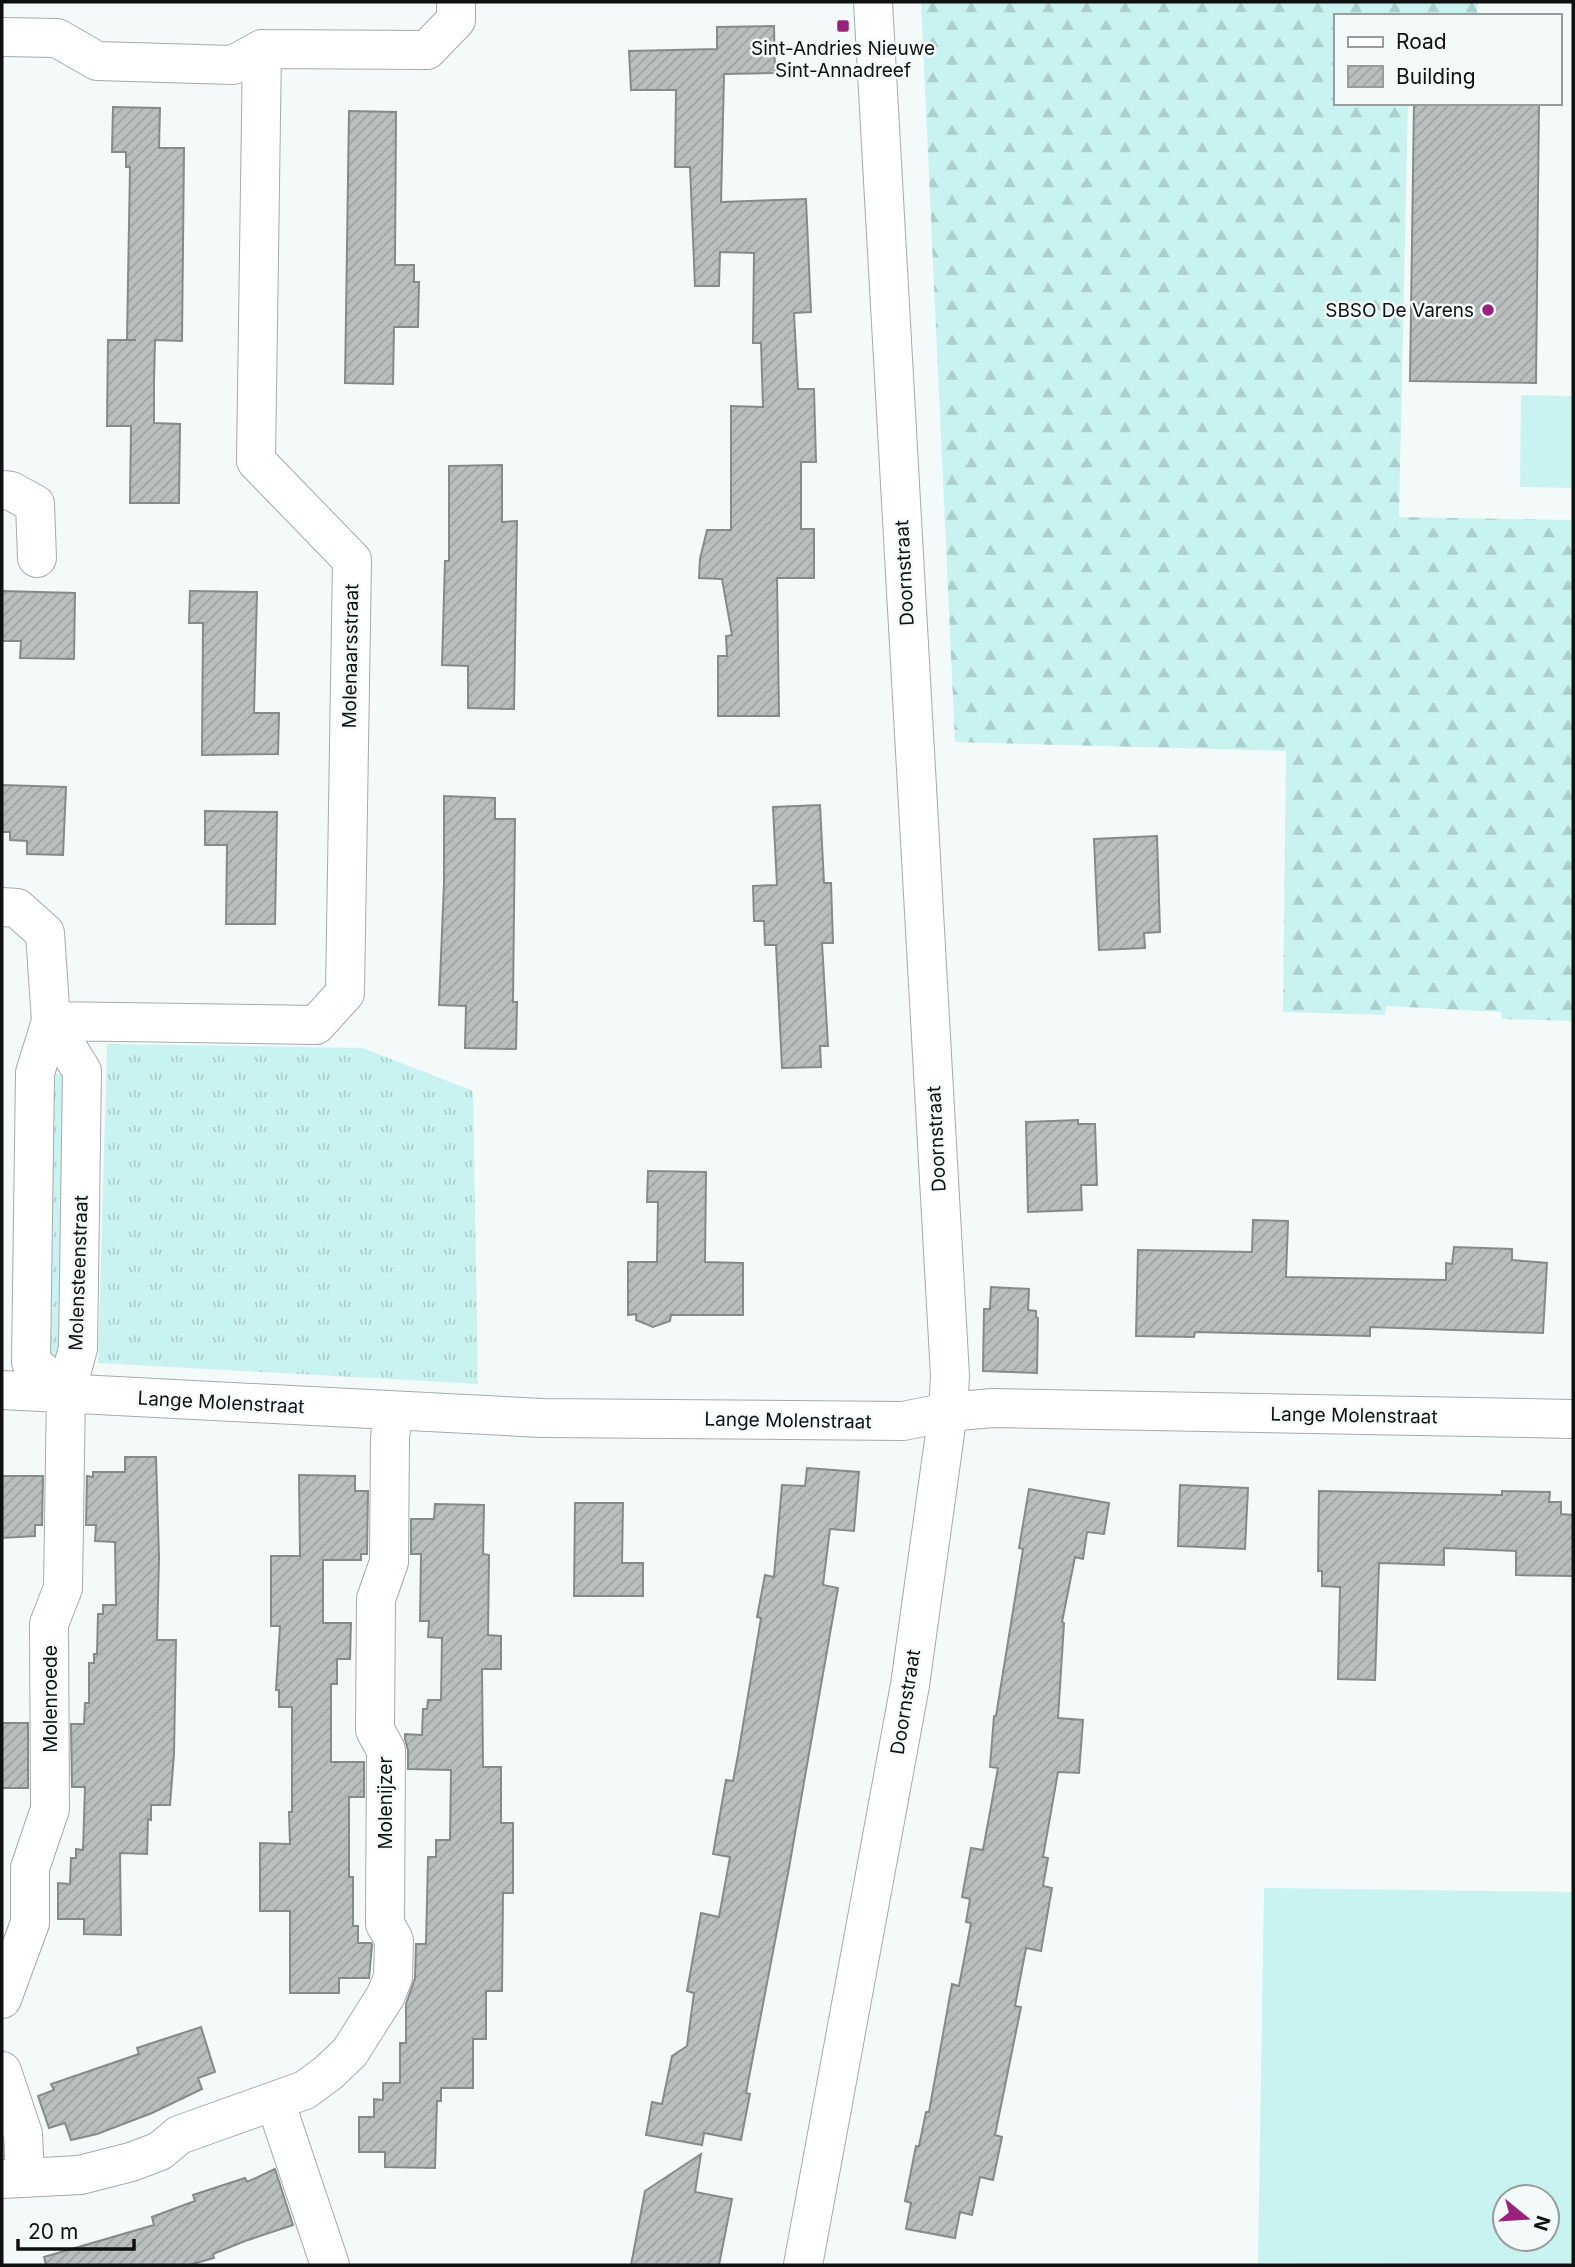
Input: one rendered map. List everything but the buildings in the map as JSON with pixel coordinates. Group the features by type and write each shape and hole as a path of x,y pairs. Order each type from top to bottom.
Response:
{"street":[{"path":"2,37 57,38 97,61 233,65 262,49 427,50 456,20 456,2"},
{"name":"Doornstraat","path":"803,2265 909,1685 948,1412 950,1376 873,2"},
{"name":"Molenaarsstraat","path":"51,1021 316,1025 345,993 352,560 256,461 262,49"},
{"path":"2,490 12,491 35,504 37,558"},
{"path":"2,908 17,908 44,933 51,1021 35,1073 31,1362 66,1393"},
{"name":"Lange Molenstraat","path":"2,1390 542,1418 903,1421 948,1412 993,1408 1573,1419"},
{"name":"Molenroede","path":"2,1999 30,1923 30,1868 50,1809 49,1624 63,1588 66,1393"},
{"name":"Molenijzer","path":"13,2178 80,2175 131,2162 160,2151 180,2135 305,2090 350,2052 386,1995 393,1977 394,1940 385,1924 386,1750 375,1730 376,1599 389,1562 390,1438 393,1412"},
{"path":"2,2071 23,2134 13,2178"},
{"path":"275,2101 330,2265"}],"green space":[{"path":"921,2 1478,2 1477,14 1334,14 1334,105 1408,105 1399,517 1573,520 1573,1021 1502,1019 1501,1012 1386,1006 1385,1015 1283,1012 1286,751 955,742"},
{"path":"1521,395 1573,396 1573,488 1520,487"},
{"path":"107,1044 363,1048 473,1091 478,1384 98,1363"},
{"path":"47,1074 68,1074 58,1362 42,1351"},
{"path":"1264,1888 1573,1892 1573,2265 1258,2263"}],"place":[{"name":"Sint-Andries Nieuwe Sint-Annadreef","path":"843,26"},
{"name":"SBSO De Varens","path":"1488,310"}]}
